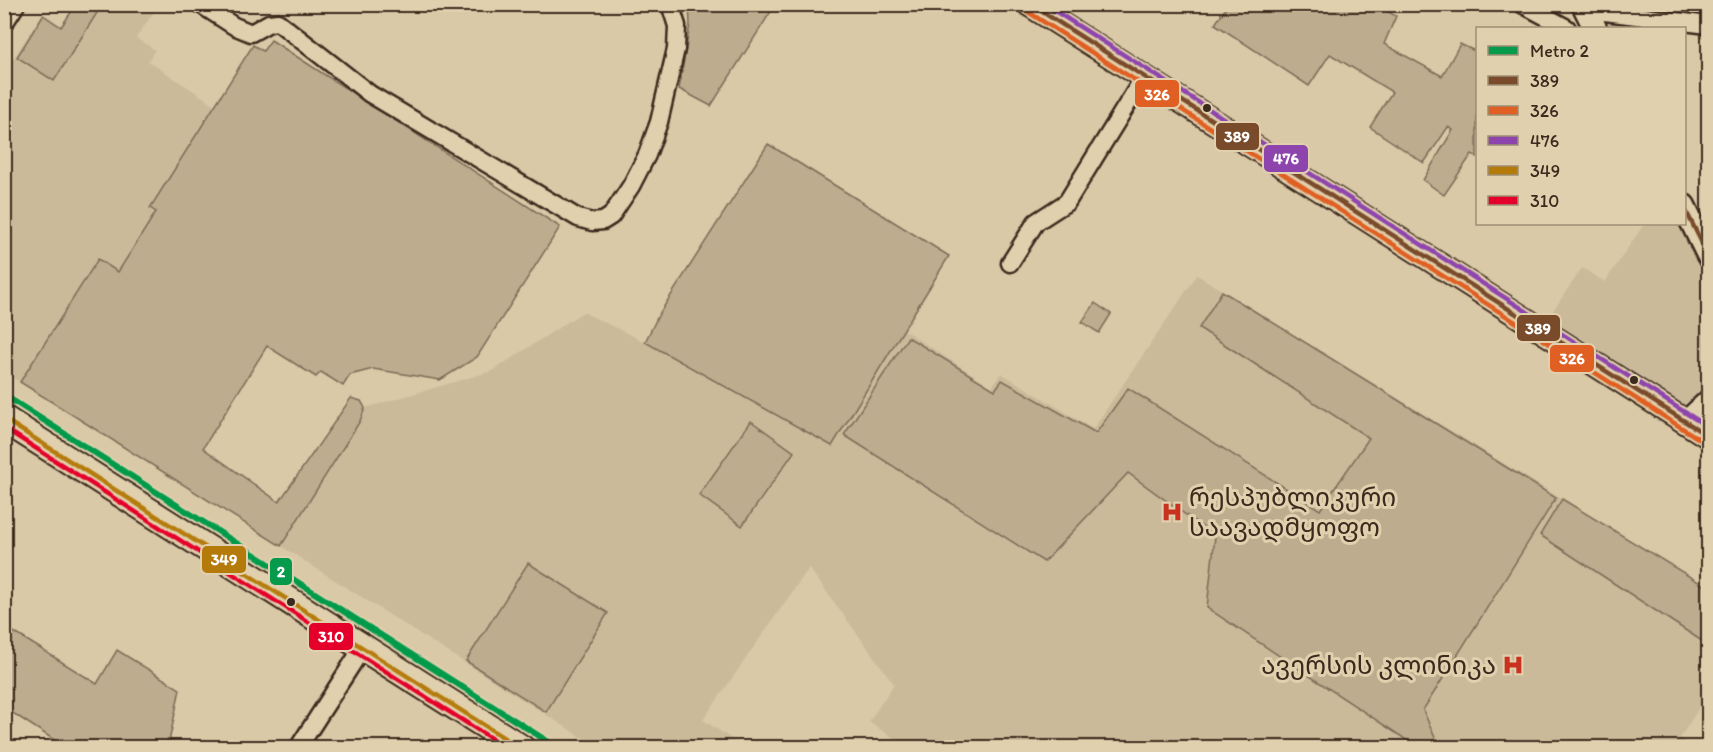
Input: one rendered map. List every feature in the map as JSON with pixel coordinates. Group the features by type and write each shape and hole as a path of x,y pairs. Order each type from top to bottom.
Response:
{"main road":[{"path":"4,18 13,4"},
{"path":"1029,4 1708,436"},
{"path":"1686,209 1707,246"},
{"path":"1687,422 1708,402"},
{"path":"4,419 521,747"}],"street":[{"path":"200,4 234,26 251,33 278,22 370,94 578,218 592,222 603,221 611,216 631,186 647,155 659,122 676,49 676,26 670,4"},
{"path":"1522,4 1566,27"},
{"path":"1588,16 1605,12 1708,25"},
{"path":"1010,263 1036,222 1067,202 1144,77"},
{"path":"298,747 363,647"}],"shaded area":[{"path":"1312,4 1317,7 1318,4 1376,5 1396,16 1384,44 1442,76 1460,44 1476,52 1476,156 1472,154 1444,195 1423,180 1453,130 1448,127 1424,163 1370,127 1392,92 1330,54 1309,86 1215,24 1228,5"},
{"path":"75,5 146,5 154,12 136,38 155,50 148,61 215,105 150,208 157,212 117,272 97,260 20,382 4,373 4,73 43,13 61,25"},
{"path":"76,5 102,5 54,81 17,57 43,15 61,27"},
{"path":"689,5 775,5 711,106 679,89 690,24"},
{"path":"271,40 560,227 477,357 440,380 373,369 350,375 343,386 321,372 316,377 267,346 203,448 279,502 351,398 361,401 365,408 360,421 281,546 20,382 98,259 118,272 156,212 150,208 253,45 263,51"},
{"path":"768,144 949,256 832,446 645,342 659,314"},
{"path":"1643,225 1679,225 1708,282 1708,426 1544,324 1582,268 1605,282"},
{"path":"1197,275 1562,499 1540,535 1708,645 1708,694 1680,738 1693,747 907,747 869,722 894,684 809,568 703,720 744,747 597,747 281,546 360,421 365,408 492,371 583,312 645,342 832,445 904,330 992,387 1001,373 1093,429"},
{"path":"1222,291 1556,498 1423,710 1439,747 1417,747 1207,608 1215,536 1128,473 1044,562 844,435 908,337 995,390 1002,380 1096,433 1128,388 1320,510 1369,438 1199,328"},
{"path":"1095,303 1111,314 1099,333 1082,322"},
{"path":"751,421 794,452 742,526 699,495"},
{"path":"1562,499 1705,586 1708,581 1708,645 1540,535"},
{"path":"528,563 608,613 546,712 466,661"},
{"path":"4,626 97,684 117,650 180,689 168,747 65,747 5,708"}],"metro line":[{"name":"2","path":"4,395 558,748"}],"transit line":[{"name":"389","path":"1030,4 1708,436"},
{"name":"476","path":"1044,4 1708,427"},
{"name":"326","path":"1025,10 1704,442"},
{"name":"389","path":"1686,211 1708,255"},
{"name":"349","path":"4,419 520,748"},
{"name":"310","path":"4,428 506,748"}],"place":[{"name":"რესპუბლიკური საავადმყოფო","path":"1172,512"},
{"name":"ავერსის კლინიკა","path":"1513,665"}]}
